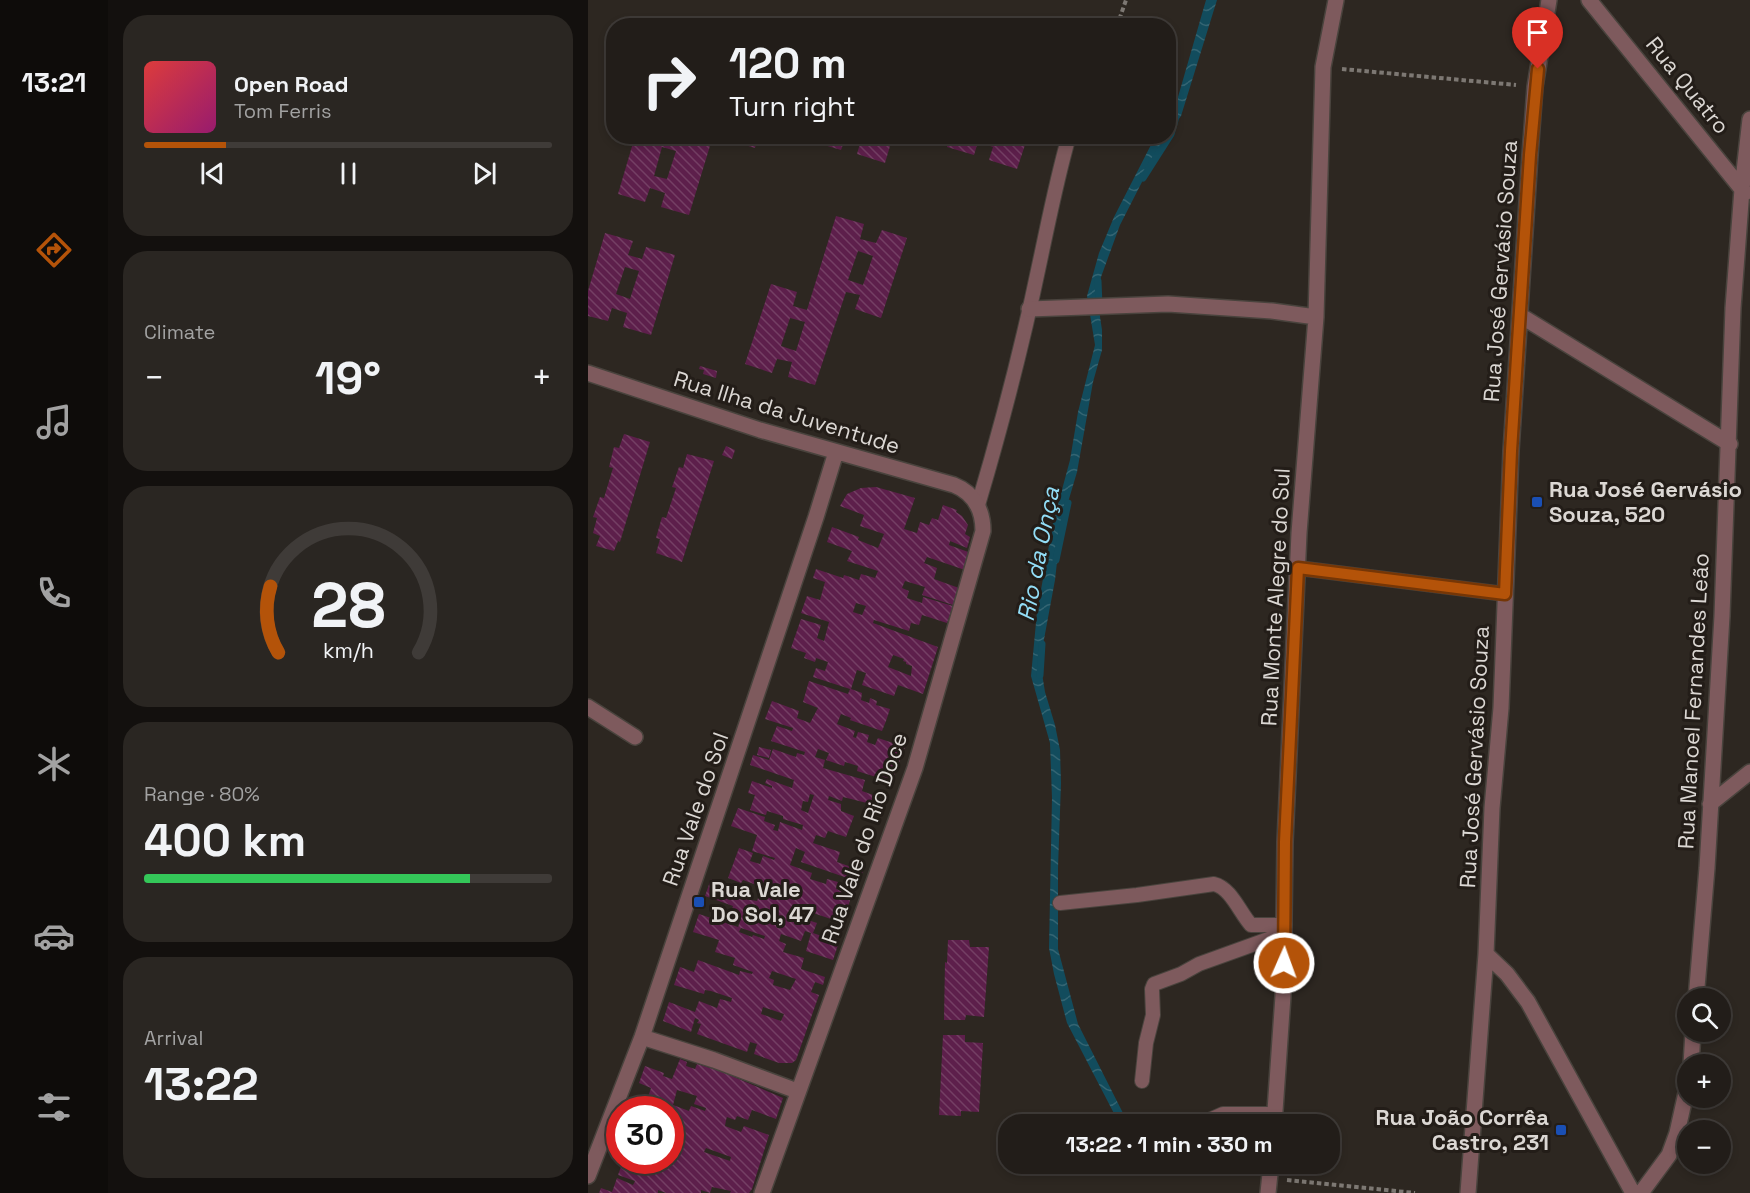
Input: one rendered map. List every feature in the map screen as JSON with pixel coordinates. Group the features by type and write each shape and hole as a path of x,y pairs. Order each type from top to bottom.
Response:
{"street":[{"name":"Rua Monte Alegre do Sul","path":"1274,1114 1283,996 1285,842 1298,568 1316,317 1323,67 1336,0"},
{"name":"Rua José Gervásio Souza","path":"1468,1193 1486,954 1492,808 1501,708 1512,441 1535,87 1549,0"},
{"name":"Rua Quatro","path":"1589,0 1746,195"},
{"name":"Rua Manoel Fernandes Leão","path":"1697,988 1722,616 1730,444 1733,308 1746,195 1750,119"},
{"path":"1029,309 1168,304 1272,311 1316,317"},
{"path":"1521,316 1730,444"},
{"name":"Rua Ilha da Juventude","path":"588,373 760,430 954,485 964,489 974,500"},
{"name":"Rua Vale do Sol","path":"588,1176 642,1037 836,452"},
{"name":"Rua Vale do Rio Doce","path":"762,1193 915,768 983,531 983,518 974,500"},
{"path":"588,707 635,737"},
{"path":"1710,804 1750,772"},
{"path":"1486,954 1507,974 1528,1002 1633,1193"},
{"path":"642,1037 747,1071 797,1091"},
{"path":"1641,1193 1669,1155 1683,1108"}],"lane":[{"path":"974,500 999,432 1029,309 1056,179 1067,144"},
{"path":"1298,568 1505,594"},
{"path":"1060,903 1091,901 1214,884 1220,885 1226,891 1251,924 1285,929"},
{"path":"1142,1082 1146,1043 1153,1015 1152,989 1154,984 1285,929"}],"path":[{"path":"1120,18 1126,0"},
{"path":"1323,67 1535,87"},
{"path":"1270,1184 1414,1193"}],"water":[{"path":"1206,0 1217,0 1181,116 1176,123 1178,97"},
{"path":"1151,144 1161,144 1120,225 1101,277 1097,297 1102,330 1102,350 1093,382 1077,472 1061,526 1055,580 1040,661 1045,692 1060,750 1058,949 1078,1024 1123,1114 1114,1114 1067,1023 1054,974 1049,948 1052,798 1050,743 1031,676 1037,612 1053,523 1070,460 1078,412 1095,345 1087,296 1099,253 1114,217"}],"building":[{"path":"633,144 711,144 689,215 661,207 665,193 650,188 645,202 618,194","holes":["662,147 676,151 667,179 654,176"]},
{"path":"742,144 756,144 755,148"},
{"path":"821,144 843,144 841,150"},
{"path":"860,144 891,144 885,163 857,154"},
{"path":"948,144 977,144 974,155 947,147"},
{"path":"984,144 1025,144 1017,169 989,160 993,147"},
{"path":"836,216 864,224 860,239 876,243 882,230 907,238 881,318 855,309 860,295 846,292 815,385 788,377 792,362 777,359 772,373 745,364 771,284 797,292 793,306 807,310","holes":["858,251 873,256 863,285 848,280","790,318 805,322 796,351 781,346"]},
{"path":"605,233 633,241 628,255 642,259 646,247 675,255 651,335 623,327 627,313 612,308 608,321 588,316 588,291","holes":["625,267 639,271 630,299 616,294"]},
{"path":"700,366 717,371 716,378 703,374 704,370 699,369"},
{"path":"624,434 650,442 620,542 618,541 614,551 596,546 600,536 593,533 597,518 593,517 600,497 604,498 613,468 609,467 614,447 619,448"},
{"path":"726,446 735,450 732,459 722,455"},
{"path":"687,454 714,461 682,562 656,553 660,539 656,538 662,517 666,518 676,488 672,487 679,467 683,468"},
{"path":"876,487 915,498 904,529 917,533 920,522 929,525 932,518 938,520 943,505 957,510 956,512 968,525 965,534 970,537 967,548 950,541 949,545 971,553 965,570 927,557 924,563 937,568 934,579 959,588 953,605 922,595 925,587 905,581 902,588 909,591 907,598 922,603 923,597 953,606 947,623 922,615 919,625 911,623 909,631 874,620 873,623 938,647 923,694 898,685 894,696 862,685 866,673 857,670 851,689 862,693 861,700 869,703 870,698 877,701 876,705 890,709 886,721 882,731 850,720 851,718 841,714 837,724 855,731 853,737 856,738 858,732 869,735 867,742 875,745 878,738 905,747 892,782 857,771 858,766 845,762 844,766 826,760 829,753 818,749 815,757 825,760 823,768 865,780 862,791 873,795 871,804 843,797 842,801 829,796 828,800 841,804 841,811 854,816 846,837 828,831 825,838 816,835 813,843 840,852 837,862 863,871 859,882 801,862 805,852 796,848 790,865 812,873 810,879 826,884 827,879 838,882 836,889 852,894 843,923 801,909 799,917 817,923 813,933 839,942 833,960 806,951 811,933 805,931 801,941 781,934 779,941 786,944 783,952 804,958 801,969 825,977 823,985 815,982 811,992 819,995 796,1060 792,1063 779,1063 754,1054 757,1044 750,1042 747,1052 697,1034 701,1024 697,1023 699,1020 695,1018 691,1032 663,1021 669,1002 695,1012 699,1001 717,1008 720,999 731,1002 732,998 711,991 705,990 704,994 674,985 680,967 694,972 698,960 739,975 740,971 752,974 753,972 733,965 735,958 715,952 719,940 693,932 699,914 738,927 741,919 730,915 733,906 705,896 711,879 746,891 745,894 752,896 751,900 757,901 762,887 743,880 741,883 728,878 739,848 753,853 750,861 760,864 763,856 774,860 775,858 752,851 757,835 731,826 738,808 765,817 764,821 775,825 773,830 778,831 780,822 802,830 803,825 783,819 783,816 767,811 766,815 750,810 755,795 748,793 752,781 772,788 765,783 767,779 792,788 794,780 750,765 753,755 769,760 773,749 796,757 797,753 804,755 805,752 771,741 777,726 792,731 793,728 765,719 772,701 799,711 797,718 810,723 818,708 803,702 809,681 848,694 850,689 813,677 816,668 825,671 828,662 816,658 815,662 804,658 806,653 791,648 801,619 821,625 817,638 824,641 829,622 801,613 807,596 820,600 825,582 813,578 816,569 843,578 844,575 859,580 861,574 875,578 878,571 847,561 852,551 827,542 832,527 859,537 858,540 878,548 884,534 860,526 864,515 840,506 847,494 861,488","holes":["856,603 866,606 862,615 853,612","893,655 904,659 906,664 912,666 911,676 888,667","810,794 814,795 808,813 801,810 803,801 808,802","741,928 765,936 764,939 739,932","772,971 796,979 790,990 773,985 774,980 769,978","763,1007 784,1014 781,1021 761,1014"]},
{"path":"759,747 771,750 769,758 757,755"},
{"path":"948,940 969,940 970,947 989,947 984,1017 966,1015 965,1020 944,1020 945,962 947,963"},
{"path":"943,1035 965,1035 965,1042 983,1043 979,1112 961,1111 961,1116 939,1115"},
{"path":"680,1059 687,1062 686,1066 695,1069 697,1064 720,1071 783,1098 776,1119 752,1110 748,1120 737,1116 735,1120 727,1117 725,1126 741,1132 744,1126 769,1135 749,1193 730,1193 731,1191 712,1187 710,1193 701,1190 701,1193 666,1193 658,1190 658,1193 599,1193 601,1188 612,1192 617,1178 633,1185 635,1181 618,1174 684,1174 684,1109 689,1111 691,1106 705,1111 706,1108 694,1104 697,1096 677,1090 675,1096 648,1096 651,1088 639,1083 645,1066 664,1073 663,1076 672,1079","holes":["706,1148 731,1157 730,1161 704,1152"]}],"waterway":[{"name":"Rio da Onça","path":"1143,178 1165,144"},
{"name":"Rio da Onça","path":"1098,281 1099,306"},
{"name":"Rio da Onça","path":"1056,560 1068,503"},
{"name":"Rio da Onça","path":"1040,675 1042,644"}],"place":[{"name":"Rua José Gervásio Souza, 520","path":"1537,502"},
{"name":"Rua Vale Do Sol, 47","path":"699,902"},
{"name":"Rua João Corrêa Castro, 231","path":"1561,1130"}],"route":[{"path":"1284,963 1285,842 1298,568 1505,594 1511,451 1530,155 1538,69"}]}
